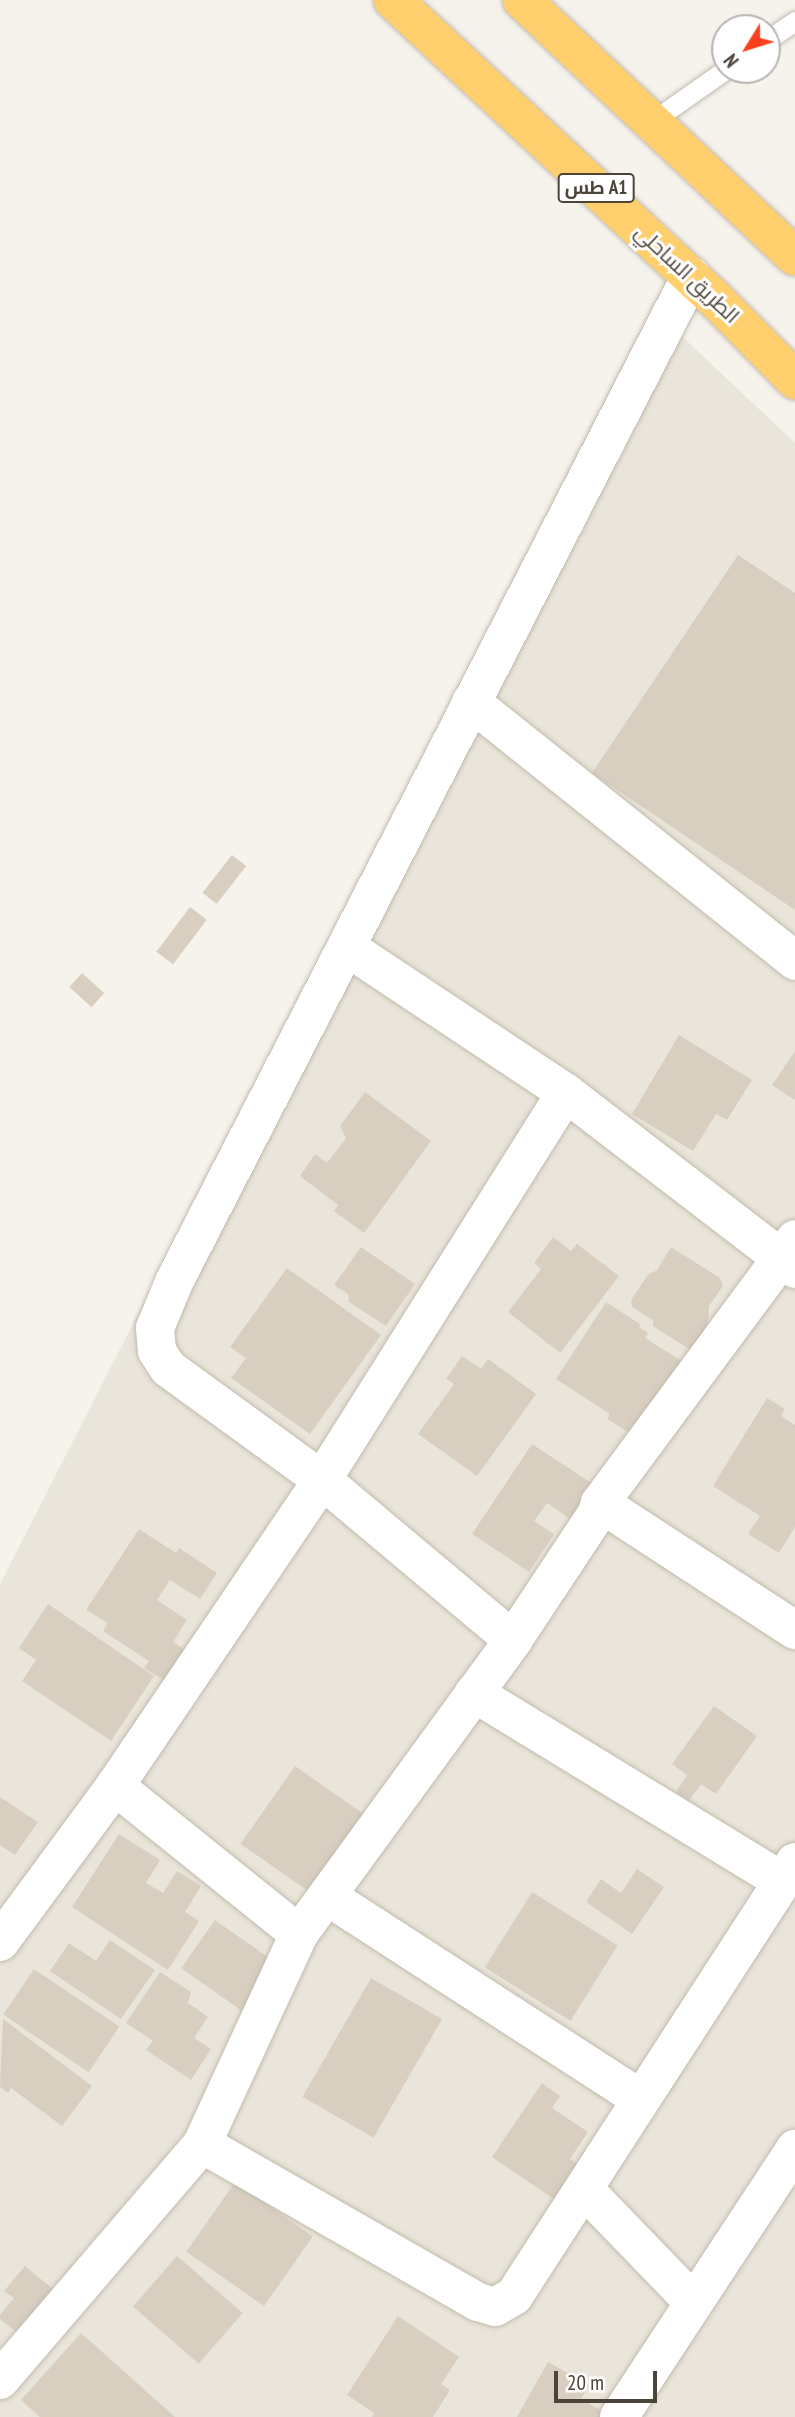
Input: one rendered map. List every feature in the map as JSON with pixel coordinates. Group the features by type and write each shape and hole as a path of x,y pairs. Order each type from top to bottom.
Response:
{"highway":[{"name":"الطريق الساحلي","path":"393,0 691,276 795,380"},
{"path":"522,0 795,256"}],"street":[{"path":"513,1640 322,1480 168,1368 157,1351 155,1328 175,1280 348,948 471,702 691,276"},
{"path":"471,702 795,961"},
{"path":"0,2380 202,2144 299,1934 513,1640 597,1513 600,1503 790,1256 566,1093 348,948"},
{"path":"0,1942 115,1786 322,1480 566,1093"},
{"path":"600,1503 795,1630"},
{"path":"202,2144 478,2302 495,2307 514,2296 789,1872 474,1693"},
{"path":"115,1786 299,1934"},
{"path":"327,1896 641,2099"},
{"path":"619,2417 795,2149"},
{"path":"584,2189 694,2302"}],"lane":[{"path":"651,122 711,80"}],"shaded area":[{"path":"652,308 795,443 795,2417 0,2417 0,1584"}],"building":[{"path":"738,555 795,593 795,910 592,773"},
{"path":"232,855 246,866 217,904 202,893"},
{"path":"190,907 207,920 173,964 156,952"},
{"path":"82,973 104,993 92,1007 69,987"},
{"path":"679,1035 752,1080 727,1120 716,1114 693,1151 632,1114"},
{"path":"795,1051 795,1100 772,1085"},
{"path":"365,1092 431,1141 364,1233 334,1211 338,1205 300,1176 315,1154 327,1163 346,1138 340,1126"},
{"path":"553,1237 571,1251 577,1244 619,1276 560,1353 508,1312 541,1269 534,1263"},
{"path":"361,1247 415,1284 386,1326 349,1302 348,1294 334,1285"},
{"path":"671,1247 720,1278 723,1286 709,1306 708,1325 692,1351 653,1326 653,1320 632,1307 631,1300 648,1275 657,1270"},
{"path":"287,1268 381,1335 310,1434 231,1378 246,1358 230,1347"},
{"path":"606,1302 640,1324 639,1327 648,1333 645,1338 691,1367 638,1438 607,1419 610,1414 556,1379"},
{"path":"462,1356 481,1369 488,1359 536,1394 477,1476 418,1434 454,1384 446,1379"},
{"path":"767,1398 785,1409 781,1416 795,1425 795,1527 779,1553 748,1534 760,1516 713,1486"},
{"path":"532,1444 596,1486 573,1521 547,1503 534,1521 554,1534 529,1572 472,1534"},
{"path":"139,1529 176,1553 179,1548 217,1573 200,1599 170,1580 157,1600 187,1620 173,1642 191,1654 171,1684 144,1668 149,1661 103,1631 108,1623 86,1610"},
{"path":"48,1604 154,1676 111,1741 22,1681 36,1660 19,1648"},
{"path":"714,1706 757,1736 716,1794 701,1784 689,1801 676,1792 687,1775 672,1764"},
{"path":"295,1766 370,1819 316,1897 241,1844"},
{"path":"0,1797 38,1822 15,1855 0,1845"},
{"path":"119,1834 160,1860 146,1883 163,1893 177,1871 201,1886 185,1912 199,1921 168,1970 72,1907"},
{"path":"637,1869 664,1887 632,1934 586,1902 601,1879 621,1893"},
{"path":"532,1892 618,1946 570,2021 485,1967"},
{"path":"215,1920 276,1962 242,2011 181,1968"},
{"path":"110,1940 155,1970 121,2019 50,1971 69,1943 96,1961"},
{"path":"34,1969 119,2027 89,2072 3,2015"},
{"path":"160,1972 191,1992 188,2003 208,2017 194,2038 211,2049 191,2080 146,2050 153,2041 126,2023"},
{"path":"371,1978 442,2019 374,2138 303,2097"},
{"path":"3,2019 92,2086 62,2126 11,2088 8,2093 0,2087"},
{"path":"542,2083 560,2096 552,2108 588,2132 570,2159 584,2169 561,2204 492,2157"},
{"path":"235,2182 313,2236 264,2306 186,2252"},
{"path":"177,2256 243,2313 199,2364 133,2307"},
{"path":"25,2266 60,2295 24,2338 0,2319 0,2315 14,2298 4,2291"},
{"path":"398,2316 459,2357 441,2384 450,2390 433,2417 372,2417 374,2413 347,2395"},
{"path":"81,2333 175,2417 40,2417 21,2400"},
{"path":"548,2362 589,2385 581,2399 604,2412 601,2417 517,2417"}]}
